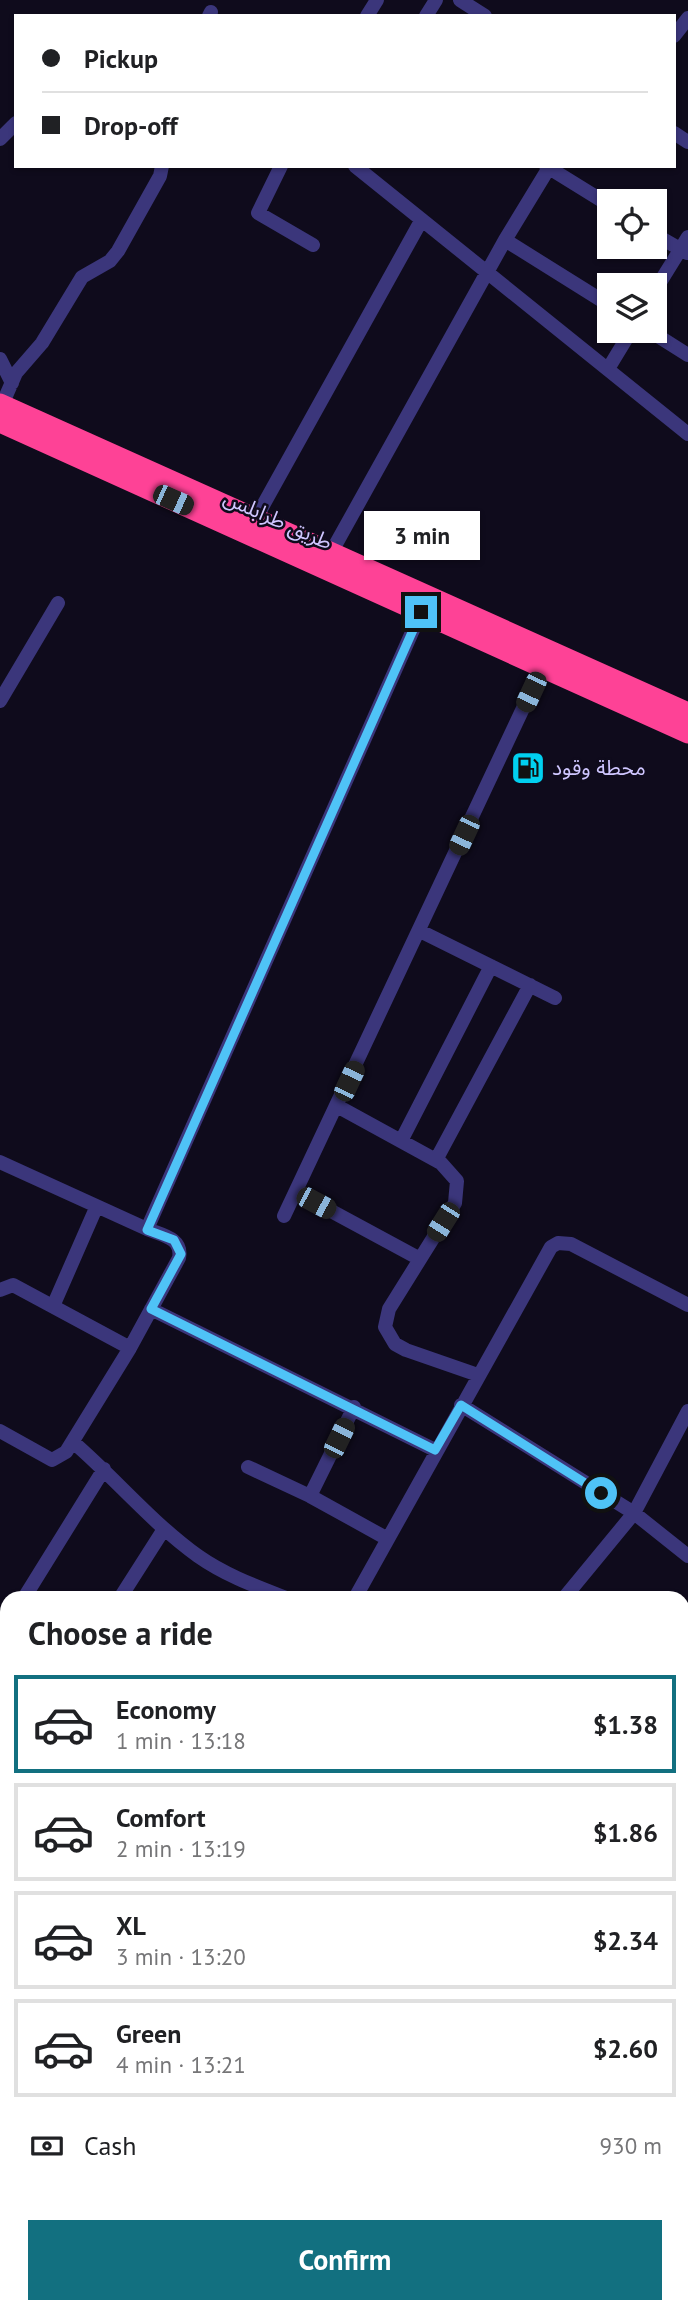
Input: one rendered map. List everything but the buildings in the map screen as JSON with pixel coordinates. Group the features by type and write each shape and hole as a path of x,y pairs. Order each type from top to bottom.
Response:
{"highway":[{"path":"1,410 332,551 688,713"},
{"name":"طريق طرابلس","path":"1,410 421,612 688,733"}],"street":[{"path":"460,0 482,14"},
{"path":"676,33 688,18"},
{"path":"0,139 14,125"},
{"path":"1,410 21,366 42,342 82,276 106,264 118,251 160,176 162,168"},
{"path":"280,168 258,214 313,245"},
{"path":"357,168 688,434"},
{"path":"332,551 486,272 547,168"},
{"path":"550,168 597,198"},
{"path":"256,518 421,221"},
{"path":"667,239 685,247 667,273"},
{"path":"505,240 597,298"},
{"path":"667,342 688,355"},
{"path":"608,369 624,343"},
{"path":"0,359 12,383"},
{"path":"0,701 58,603"},
{"path":"147,1230 421,612"},
{"path":"284,1216 542,668"},
{"path":"420,931 555,998"},
{"path":"401,1141 491,966"},
{"path":"436,1160 530,985"},
{"path":"337,1106 436,1160 451,1171 457,1181 455,1203 384,1319 388,1336 406,1350 478,1375"},
{"path":"0,1162 96,1208 174,1240 181,1254 130,1348 62,1457 52,1460 0,1431"},
{"path":"296,1192 420,1259"},
{"path":"54,1304 96,1208"},
{"path":"359,1591 547,1253 558,1243 571,1244 688,1305"},
{"path":"0,1290 13,1285 54,1304 130,1348"},
{"path":"151,1309 354,1407 435,1450"},
{"path":"461,1405 634,1513 688,1556"},
{"path":"310,1496 354,1407"},
{"path":"570,1591 634,1513 688,1411"},
{"path":"73,1442 164,1529 197,1555 237,1579 268,1591"},
{"path":"248,1467 310,1496 386,1538"},
{"path":"28,1591 104,1469"},
{"path":"124,1591 164,1529"}],"place":[{"name":"محطة وقود","path":"528,768"}],"route":[{"path":"421,612 147,1230 174,1240 181,1254 151,1309 354,1407 435,1450 461,1405 601,1493"}]}
